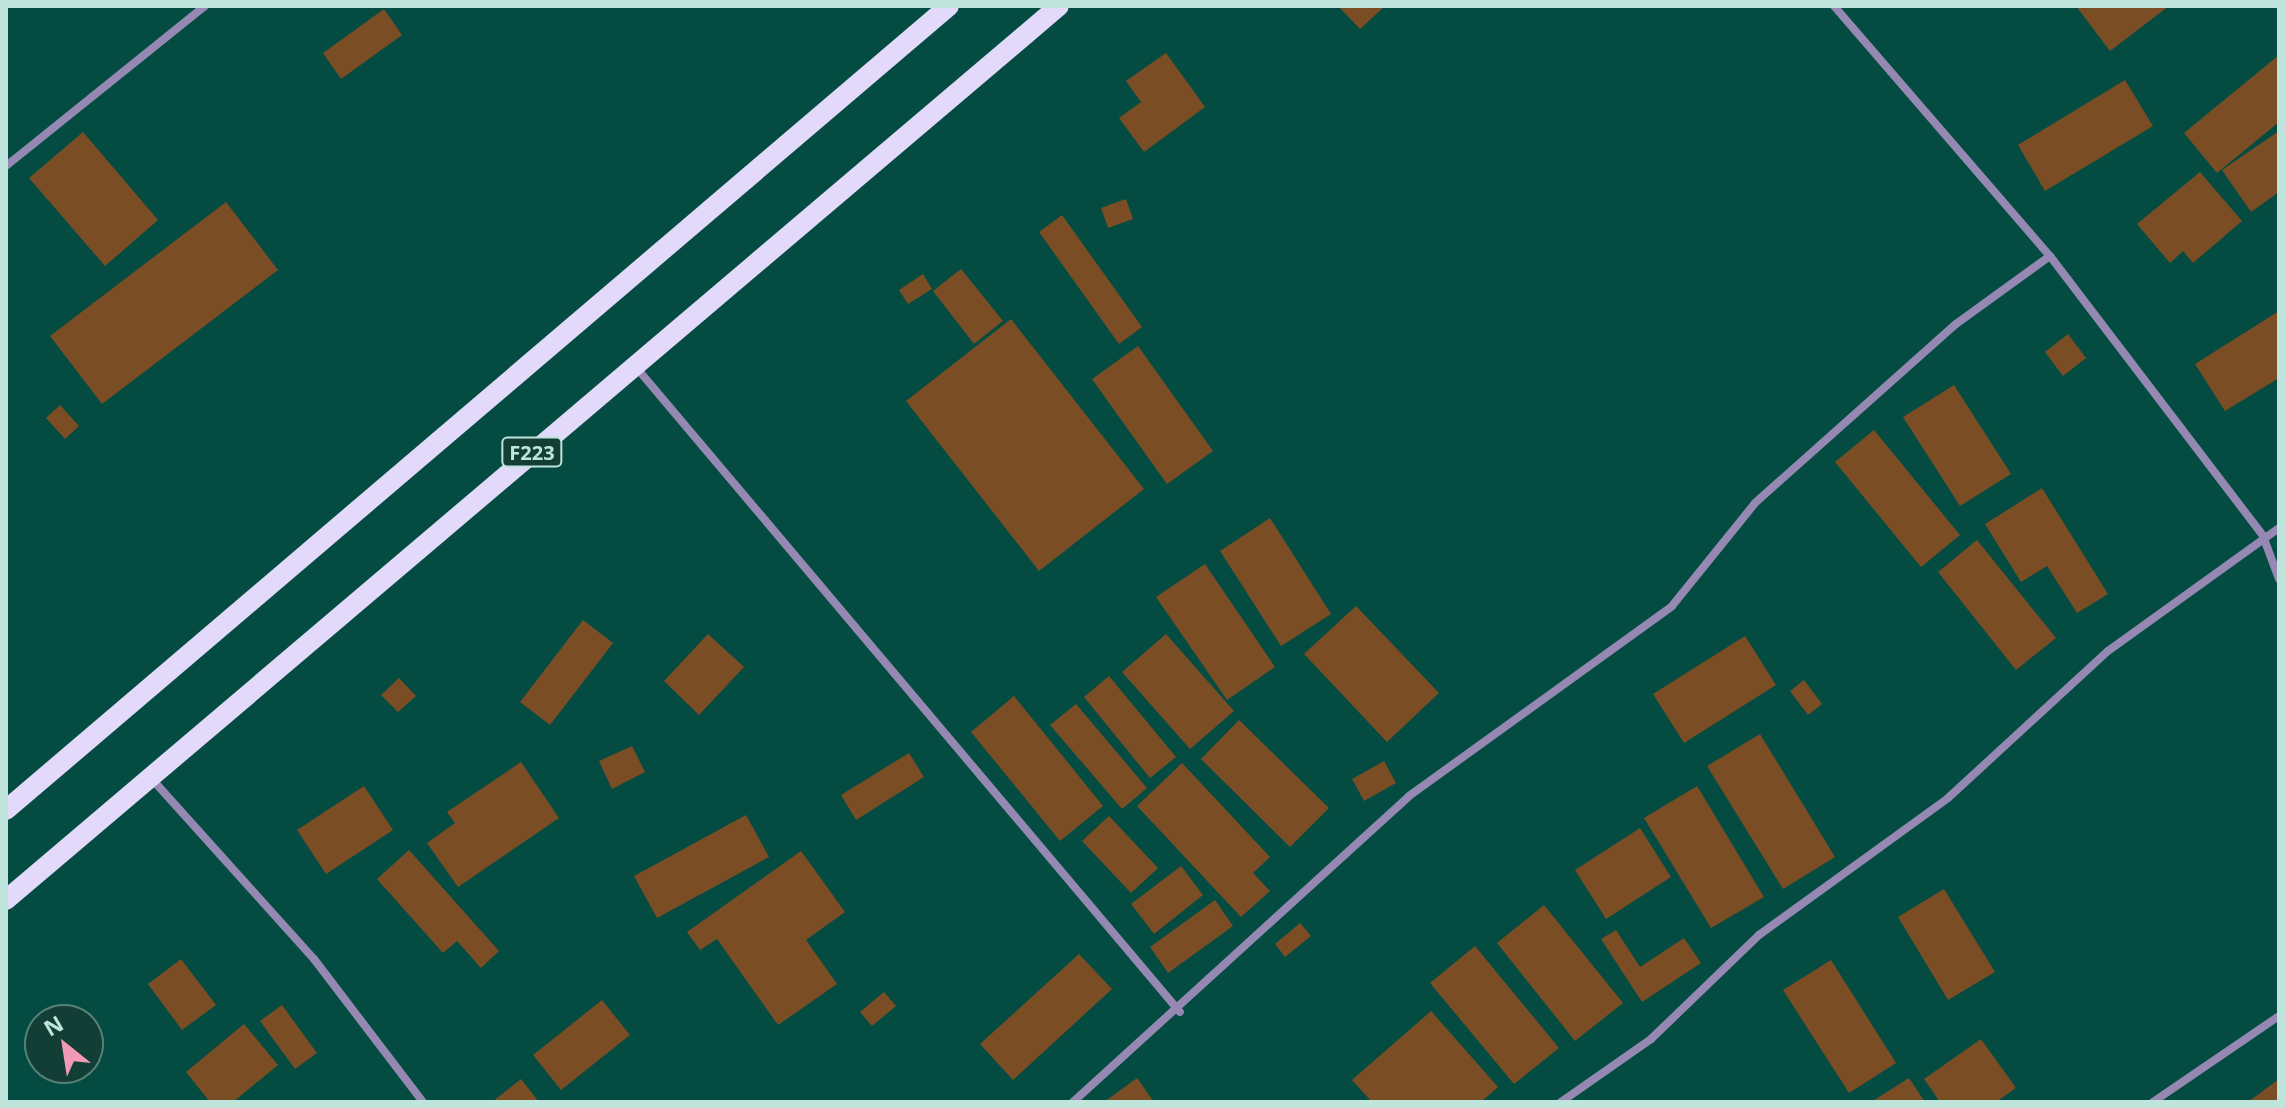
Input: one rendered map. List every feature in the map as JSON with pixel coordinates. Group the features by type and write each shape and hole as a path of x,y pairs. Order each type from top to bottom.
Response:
{"main road":[{"path":"6,810 949,6"},
{"name":"F223","path":"6,900 1059,6"}],"street":[{"path":"6,166 205,6"},
{"path":"1834,6 2050,256 2263,536 2279,579"},
{"path":"1073,1102 1180,1012 1334,859 1409,796 1672,606 1755,503 1956,324 2050,256"},
{"path":"634,366 1180,1012"},
{"path":"1561,1102 1651,1039 1759,935 1948,798 2108,651 2263,536 2279,528"},
{"path":"149,776 305,949 423,1102"},
{"path":"2153,1102 2279,1016"}],"building":[{"path":"1338,6 1385,6 1360,29"},
{"path":"2076,6 2169,6 2110,51"},
{"path":"384,9 402,35 341,79 323,53"},
{"path":"1166,53 1205,107 1144,152 1119,118 1141,102 1126,81"},
{"path":"2279,55 2279,122 2217,173 2184,133"},
{"path":"2125,80 2153,126 2045,191 2018,145"},
{"path":"2279,131 2279,192 2251,212 2222,170"},
{"path":"83,132 158,220 105,266 29,178"},
{"path":"2200,172 2242,221 2193,263 2183,251 2170,263 2137,224"},
{"path":"1126,199 1133,219 1108,228 1101,208"},
{"path":"226,202 278,270 102,404 50,336"},
{"path":"1062,215 1142,327 1119,344 1039,232"},
{"path":"961,269 1003,321 974,344 933,291"},
{"path":"923,274 932,289 908,304 899,290"},
{"path":"2279,311 2279,378 2225,411 2195,364"},
{"path":"1011,319 1144,489 1039,571 906,401"},
{"path":"2068,334 2086,358 2063,376 2045,352"},
{"path":"1138,346 1213,451 1167,484 1092,379"},
{"path":"1954,385 2011,474 1960,506 1903,417"},
{"path":"60,405 79,426 65,439 46,418"},
{"path":"1874,430 1960,535 1921,567 1835,462"},
{"path":"2042,488 2108,594 2077,613 2047,566 2021,582 1985,524"},
{"path":"1270,518 1331,614 1281,646 1220,551"},
{"path":"1977,540 2056,638 2016,670 1938,572"},
{"path":"1205,564 1275,667 1227,700 1156,597"},
{"path":"1356,606 1439,693 1387,742 1304,654"},
{"path":"583,620 613,643 550,725 520,702"},
{"path":"708,634 744,667 699,715 664,681"},
{"path":"1166,634 1234,711 1190,749 1122,672"},
{"path":"1745,636 1776,685 1684,743 1653,694"},
{"path":"1109,676 1176,757 1150,778 1084,697"},
{"path":"399,678 416,696 398,712 381,695"},
{"path":"1804,680 1822,704 1808,715 1790,691"},
{"path":"1014,696 1103,806 1060,841 971,732"},
{"path":"1076,704 1147,788 1122,809 1050,725"},
{"path":"1239,720 1329,808 1290,847 1201,759"},
{"path":"1760,734 1835,857 1783,889 1707,766"},
{"path":"632,746 645,772 612,789 599,761"},
{"path":"909,753 924,777 856,820 841,795"},
{"path":"1384,761 1396,783 1364,801 1352,779"},
{"path":"521,762 559,818 458,887 427,843 455,823 447,812"},
{"path":"1182,763 1270,857 1253,873 1270,891 1241,917 1137,806"},
{"path":"364,786 393,830 326,874 297,830"},
{"path":"1697,786 1764,897 1711,928 1644,818"},
{"path":"746,815 769,857 657,918 634,876"},
{"path":"1109,816 1158,868 1131,893 1082,841"},
{"path":"1640,828 1671,877 1606,919 1575,870"},
{"path":"409,850 499,951 481,968 457,941 443,953 377,879"},
{"path":"801,851 845,912 806,940 837,984 778,1025 717,939 700,950 687,932"},
{"path":"1181,866 1203,895 1154,934 1131,904"},
{"path":"1944,889 1995,972 1948,1000 1898,917"},
{"path":"1215,900 1233,926 1168,973 1150,947"},
{"path":"1544,905 1623,1003 1575,1041 1497,943"},
{"path":"1300,923 1311,936 1285,957 1275,944"},
{"path":"1616,930 1640,967 1684,938 1701,963 1642,1002 1601,939"},
{"path":"1475,946 1559,1048 1514,1084 1430,983"},
{"path":"1079,954 1112,989 1013,1080 980,1044"},
{"path":"181,959 216,1005 182,1030 148,984"},
{"path":"1831,960 1896,1063 1849,1093 1783,990"},
{"path":"884,992 896,1006 872,1026 860,1012"},
{"path":"602,1000 630,1035 561,1090 533,1055"},
{"path":"282,1005 317,1053 295,1069 260,1021"},
{"path":"1431,1011 1498,1087 1481,1102 1372,1102 1352,1080"},
{"path":"244,1024 278,1065 233,1102 210,1102 186,1072"},
{"path":"1981,1039 2016,1088 1996,1102 1940,1102 1924,1079"},
{"path":"1137,1078 1154,1102 1104,1102"},
{"path":"1909,1078 1925,1102 1871,1102"},
{"path":"521,1079 539,1102 492,1102"},
{"path":"2279,1079 2279,1102 2248,1102"}]}
